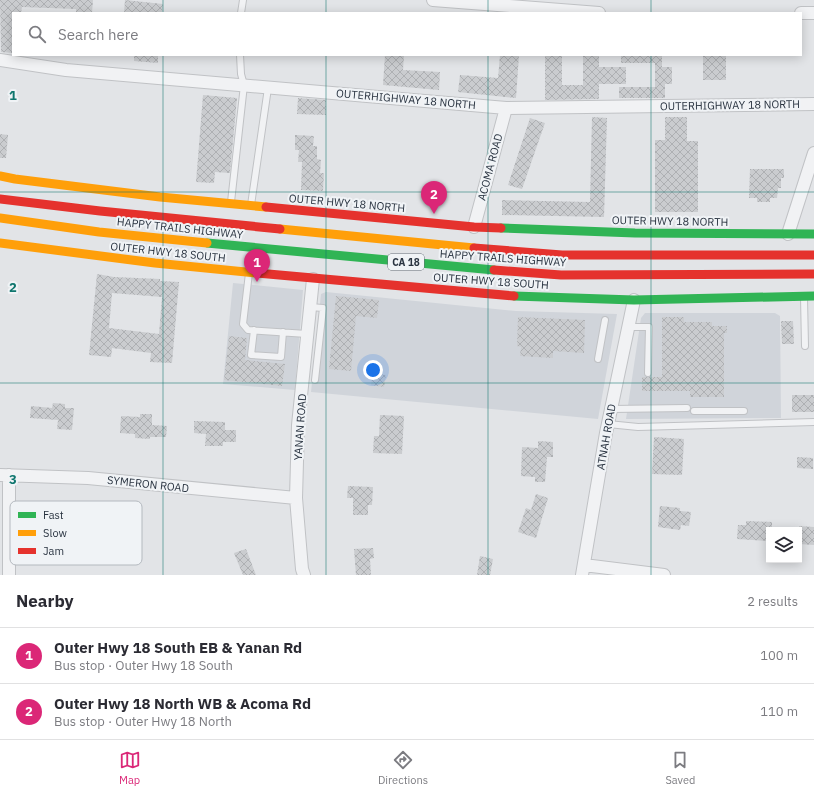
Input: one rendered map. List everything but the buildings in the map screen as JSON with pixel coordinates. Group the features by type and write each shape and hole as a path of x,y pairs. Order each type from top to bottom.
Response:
{"street":[{"path":"441,0 588,12"},
{"path":"802,13 814,13"},
{"name":"OUTERHIGHWAY 18 NORTH","path":"0,60 66,70 506,108 814,104"},
{"name":"ACOMA ROAD","path":"474,227 506,108"},
{"path":"788,234 814,153"},
{"name":"OUTER HWY 18 NORTH","path":"0,176 230,204 474,227 635,233 814,234"},
{"name":"HAPPY TRAILS HIGHWAY","path":"0,199 140,215 457,247 562,255 814,255"},
{"name":"HAPPY TRAILS HIGHWAY","path":"0,218 99,232 464,268 546,274 814,274"},
{"name":"OUTER HWY 18 SOUTH","path":"0,243 124,259 313,279 528,297 634,300 814,296"},
{"name":"YANAN ROAD","path":"304,575 302,569 296,498 298,425 313,279"},
{"name":"ATNAH ROAD","path":"583,570 608,424 634,300"},
{"path":"5,475 9,575"},
{"name":"SYMERON ROAD","path":"5,475 88,478 296,498"},
{"path":"583,570 664,575"}],"lane":[{"path":"241,12 243,0"},
{"path":"230,204 244,85 241,74 240,56"},
{"path":"251,206 268,88"},
{"path":"249,272 243,324 248,330 308,334"},
{"path":"804,296 805,346"},
{"path":"310,307 324,308 315,380"},
{"path":"598,358 605,320"},
{"path":"628,327 649,327 648,373"},
{"path":"254,330 251,355 281,357 283,332"},
{"path":"611,409 687,408"},
{"path":"694,411 744,411"},
{"path":"608,424 638,427 814,422"}],"shaded area":[{"path":"233,283 303,290 295,390 223,384"},
{"path":"326,292 516,311 617,314 598,419 311,392 321,294"},
{"path":"645,313 775,313 780,316 781,418 626,419 641,318"}],"traffic: fast":[{"path":"501,228 635,233 814,234"},
{"path":"207,243 494,270"},
{"path":"514,296 634,300 814,296"}],"traffic: slow":[{"path":"0,176 160,197 266,207"},
{"path":"0,218 99,232 207,243"},
{"path":"280,229 474,248"},
{"path":"0,243 155,263 257,273"}],"traffic: jam":[{"path":"0,199 100,211 280,229"},
{"path":"266,207 474,227 501,228"},
{"path":"474,248 562,255 814,255"},
{"path":"494,270 561,275 814,274"},
{"path":"257,273 514,296"}],"place":[{"name":"Outer Hwy 18 North WB & Acoma Rd","path":"434,214"},
{"name":"Outer Hwy 18 South EB & Yanan Rd","path":"257,282"}]}
